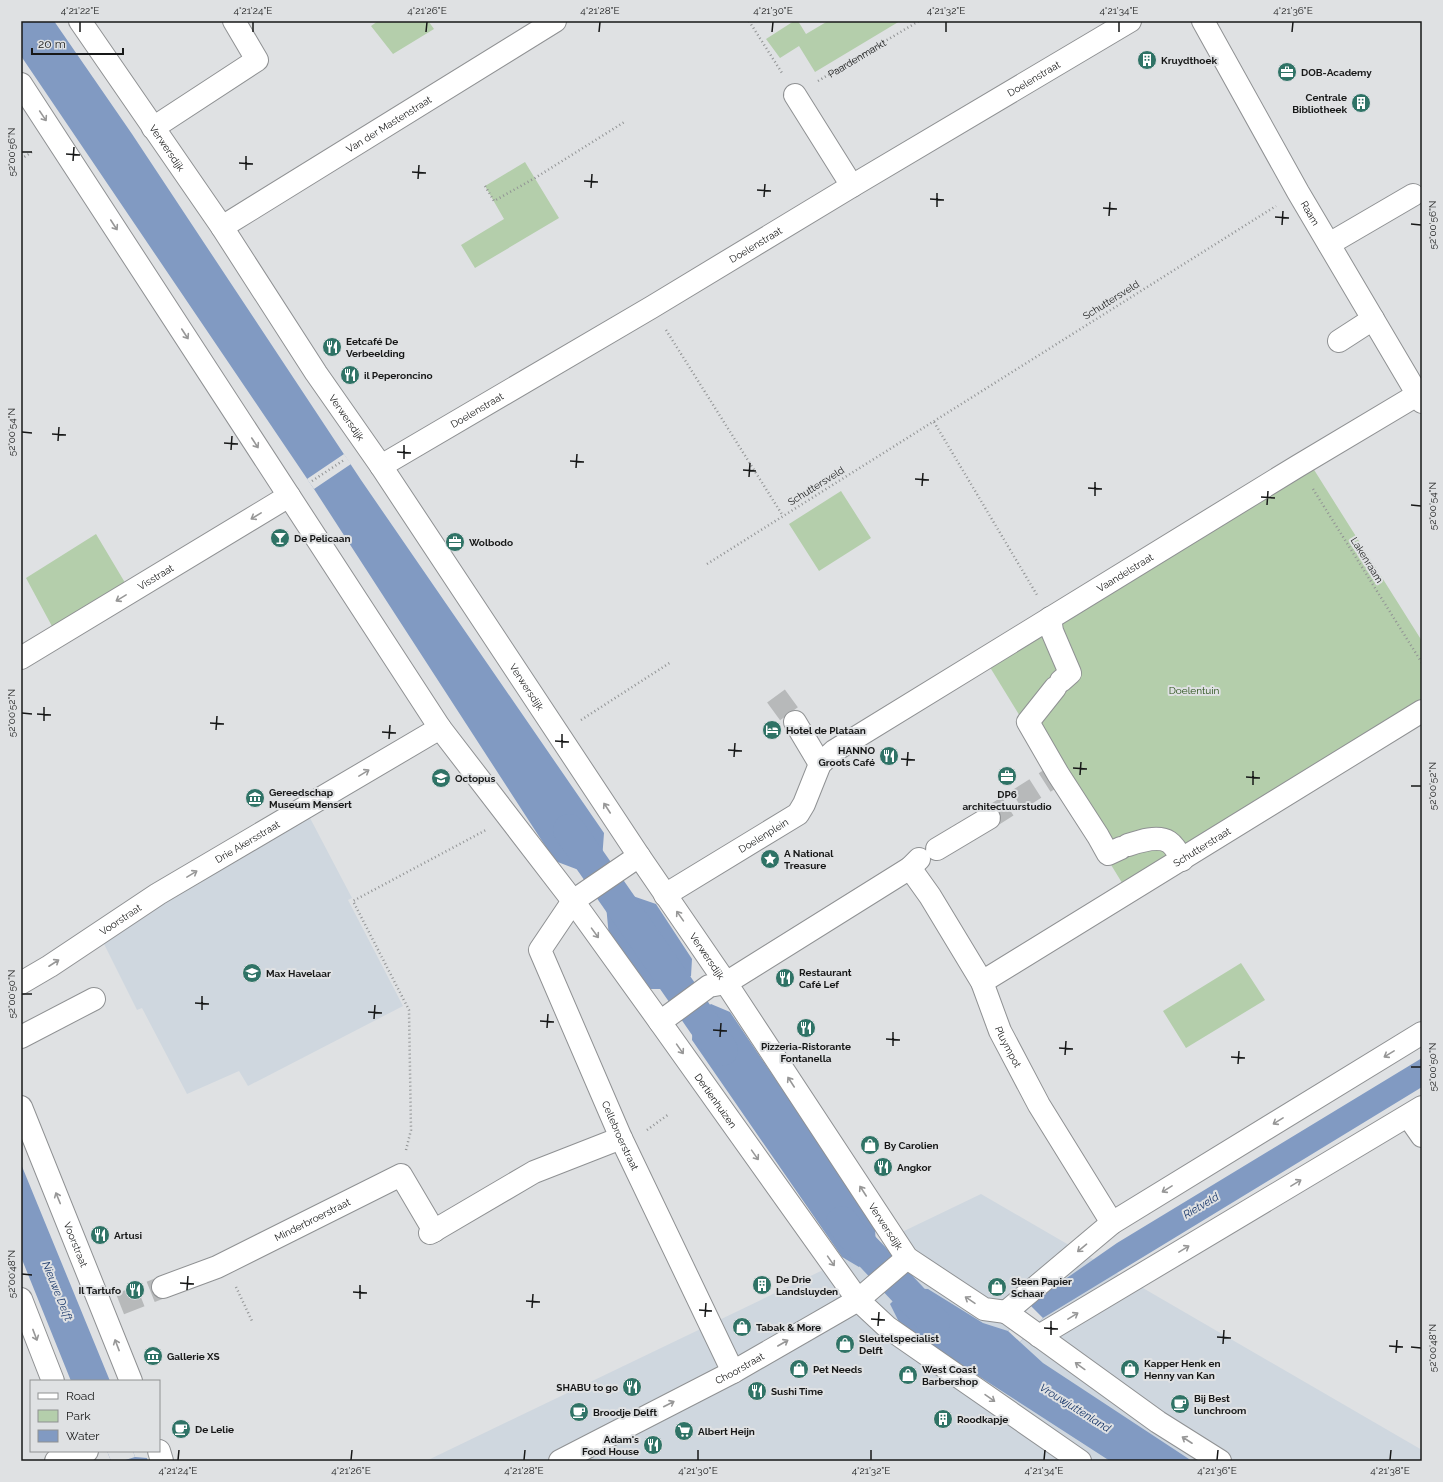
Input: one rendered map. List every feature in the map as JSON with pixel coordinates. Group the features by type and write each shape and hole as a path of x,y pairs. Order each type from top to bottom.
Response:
{"street":[{"name":"Verwersdijk","path":"80,21 222,227 316,373 381,466 558,734 631,861 665,894 718,985 902,1263 984,1309 1024,1324"},
{"path":"153,128 257,60 234,21"},
{"name":"Van der Mastenstraat","path":"222,227 555,21"},
{"name":"Doelenstraat","path":"381,466 652,307 1130,21"},
{"name":"Raam","path":"1203,21 1298,192 1373,319 1421,396"},
{"path":"21,84 57,137 440,728 509,818 580,896 631,861"},
{"path":"795,95 852,186"},
{"path":"1329,244 1413,196"},
{"path":"1339,341 1373,319"},
{"name":"Vaandelstraat","path":"827,758 1050,618 1298,466 1421,396"},
{"name":"Visstraat","path":"21,658 290,496"},
{"path":"1050,618 1052,631 1070,673 1058,684 1028,722 1058,774 1108,854 1124,846 1142,840 1158,840 1168,842 1176,848 1182,860"},
{"name":"Schutterstraat","path":"982,982 1422,712"},
{"path":"794,722 827,758"},
{"name":"Drie Akersstraat","path":"158,894 440,728"},
{"name":"Doelenplein","path":"665,894 798,814 827,758"},
{"path":"668,1016 989,818"},
{"name":"Pluympot","path":"922,859 930,896 982,982 1000,1031 1039,1105 1112,1223"},
{"name":"Voorstraat","path":"21,983 50,966 158,894"},
{"name":"Dertienhuizen","path":"580,896 668,1016 863,1296"},
{"name":"Cellebroerstraat","path":"580,896 540,950 621,1138 733,1372"},
{"path":"21,1037 94,999"},
{"path":"1024,1324 1112,1223 1422,1033"},
{"name":"Voorstraat","path":"21,1107 112,1307 132,1380"},
{"path":"1024,1324 1415,1111 1422,1136"},
{"name":"Minderbroerstraat","path":"163,1287 221,1265 401,1175 432,1232 534,1172 621,1138"},
{"name":"Choorstraat","path":"560,1461 733,1372 863,1296 902,1263"},
{"path":"863,1296 887,1327 1080,1461"},
{"path":"21,1299 53,1380"},
{"path":"1024,1324 1158,1422 1220,1461"},
{"path":"56,1461 83,1454"}],"path":[{"path":"749,21 795,95"},
{"name":"Paardenmarkt","path":"795,95 914,22 919,21"},
{"path":"485,186 494,201 535,178 626,121"},
{"name":"Schuttersveld","path":"707,564 1298,192"},
{"path":"652,307 783,516"},
{"path":"934,422 1050,618"},
{"path":"310,482 348,458"},
{"name":"Lakenraam","path":"1298,466 1422,663"},
{"path":"558,734 671,662"},
{"path":"411,1130 409,1010 353,901 509,818"},
{"path":"221,1265 252,1321"}],"shaded area":[{"name":"Max Havelaar","path":"310,818 352,898 348,900 403,1006 248,1086 239,1071 187,1094 142,1008 137,1010 102,940 192,881"},
{"path":"981,1194 1422,1450 1422,1461 426,1461"}],"green space":[{"path":"378,21 430,21 429,22 434,29 393,54 371,26"},
{"path":"794,21 798,21 806,34 828,21 900,21 815,72 799,46 780,58 766,39"},
{"path":"525,162 559,218 475,268 461,245 504,219 485,186"},
{"name":"Doelentuin","path":"1311,465 1422,641 1422,702 1124,886 988,664"},
{"path":"841,491 871,538 819,571 789,524"},
{"path":"96,534 127,586 54,630 26,578"},
{"path":"1241,963 1265,1000 1186,1048 1163,1011"}],"water":[{"path":"21,21 54,21 132,134 361,480 604,833 602,860 584,872 555,861 314,489 21,56"},
{"path":"624,893 656,904 692,959 691,976 672,989 650,989 609,937 606,905"},
{"path":"711,1004 730,1012 875,1226 876,1251 859,1267 842,1257 692,1040 693,1017"},
{"path":"1422,1058 1422,1087 1043,1318 1020,1342 1043,1363 1192,1461 1110,1461 901,1326 890,1304 906,1288 928,1289 983,1323 1008,1331 1031,1306 1051,1289 1117,1243"},
{"name":"Nieuwe Delft","path":"21,1164 110,1380 71,1380 21,1257"},
{"path":"107,1452 133,1452 135,1457 147,1458 148,1461 111,1461"}],"pier":[{"path":"344,454 351,464 314,489 307,479"},
{"path":"1031,1306 1043,1318 1020,1342 1008,1331"},
{"path":"107,1452 133,1452 135,1457 122,1461 111,1461"}],"waterway":[{"path":"569,830 722,1050"},
{"path":"842,1222 851,1234 934,1322"}],"tunnel":[{"path":"776,696 795,722"},
{"path":"989,818 1058,774"},
{"path":"120,1304 163,1287"}],"place":[{"name":"Kruydthoek","path":"1147,60"},
{"name":"DOB-Academy","path":"1287,72"},
{"name":"Centrale Bibliotheek","path":"1361,103"},
{"name":"Eetcafé De Verbeelding","path":"332,347"},
{"name":"il Peperoncino","path":"350,375"},
{"name":"De Pelicaan","path":"280,538"},
{"name":"Wolbodo","path":"455,542"},
{"name":"Hotel de Plataan","path":"772,730"},
{"name":"HANNO Groots Café","path":"889,756"},
{"name":"DP6 architectuurstudio","path":"1007,776"},
{"name":"Octopus","path":"441,778"},
{"name":"Gereedschap Museum Mensert","path":"255,798"},
{"name":"A National Treasure","path":"770,859"},
{"name":"Max Havelaar","path":"252,973"},
{"name":"Restaurant Café Lef","path":"785,978"},
{"name":"Pizzeria-Ristorante Fontanella","path":"806,1028"},
{"name":"By Carolien","path":"870,1145"},
{"name":"Angkor","path":"883,1167"},
{"name":"Artusi","path":"100,1235"},
{"name":"De Drie Landsluyden","path":"762,1285"},
{"name":"Steen Papier Schaar","path":"997,1287"},
{"name":"Il Tartufo","path":"135,1290"},
{"name":"Tabak & More","path":"742,1327"},
{"name":"Sleutelspecialist Delft","path":"845,1344"},
{"name":"Gallerie XS","path":"153,1356"},
{"name":"Pet Needs","path":"799,1369"},
{"name":"Kapper Henk en Henny van Kan","path":"1130,1369"},
{"name":"West Coast Barbershop","path":"908,1375"},
{"name":"SHABU to go","path":"632,1387"},
{"name":"Sushi Time","path":"757,1391"},
{"name":"Bij Best lunchroom","path":"1180,1404"},
{"name":"Broodje Delft","path":"579,1412"},
{"name":"Roodkapje","path":"943,1419"},
{"name":"De Lelie","path":"181,1429"},
{"name":"Albert Heijn","path":"684,1431"},
{"name":"Adam's Food House","path":"653,1445"}],"water label":[{"name":"Rietveld","path":"1201,1206"},
{"name":"Vrouwjuttenland","path":"1075,1408"}]}
